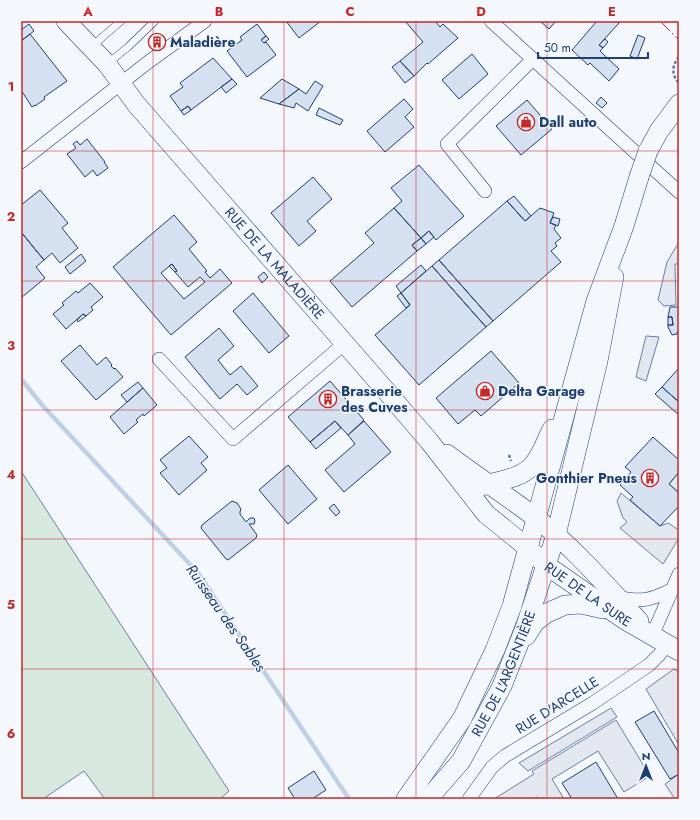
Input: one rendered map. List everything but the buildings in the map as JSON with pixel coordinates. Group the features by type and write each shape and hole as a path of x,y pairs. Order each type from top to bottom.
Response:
{"street":[{"name":"RUE DE LA MALADIÈRE","path":"66,21 107,64 136,104 429,441 486,514 528,548"},
{"path":"21,162 205,21"},
{"path":"491,21 679,192"},
{"path":"485,191 447,144 533,59"},
{"path":"469,491 517,476 531,467 544,447 575,378 596,301 624,226 648,151 659,131 679,104"},
{"name":"RUE DE L'ARGENTIÈRE","path":"428,799 461,761 502,686 546,565 556,535 598,361 624,226"},
{"path":"159,359 233,440 345,343"},
{"name":"RUE DE L'ARGENTIÈRE","path":"406,799 462,719 495,650 509,614 575,378"},
{"name":"RUE DE LA MALADIÈRE","path":"429,441 536,518 556,535"},
{"name":"RUE DE LA SURE","path":"556,535 588,566 614,604"},
{"name":"RUE DE LA SURE","path":"528,548 546,565 614,604 666,643"},
{"name":"RUE D'ARCELLE","path":"469,799 492,767 505,756 593,703 649,665 660,654 666,643 671,590 679,574"},
{"path":"516,650 535,622 547,612 565,605 614,604 644,601 658,597 671,590"}],"lane":[{"path":"90,47 121,21"},
{"path":"107,64 128,47 155,21"}],"path":[{"path":"679,57 676,60 673,71 674,78 679,83"}],"shaded area":[{"path":"679,242 679,264 675,264 676,305 664,306 658,300 667,262"},
{"path":"646,336 659,337 646,381 636,377"},
{"path":"21,471 229,791 220,799 105,799 84,771 43,799 21,799"},
{"path":"679,472 679,493 669,484"},
{"path":"621,493 660,526 668,523 679,530 679,538 663,564 620,528 627,522 623,518 617,501"},
{"path":"674,669 679,672 679,745 646,689"},
{"path":"611,708 617,717 528,771 519,763"},
{"path":"616,720 650,776 624,792 598,751 552,779 564,799 539,799 537,797 533,799 494,799 534,774 532,771"},
{"path":"679,774 679,797 675,799 665,784"}],"waterway":[{"name":"Ruisseau des Sables","path":"21,379 43,406 198,573 349,799"}],"power":[{"path":"660,21 679,40"}],"place":[{"name":"Maladière","path":"157,42"},
{"name":"Dall auto","path":"526,122"},
{"name":"Delta Garage","path":"485,391"},
{"name":"Brasserie des Cuves","path":"328,399"},
{"name":"Gonthier Pneus","path":"650,478"}]}
